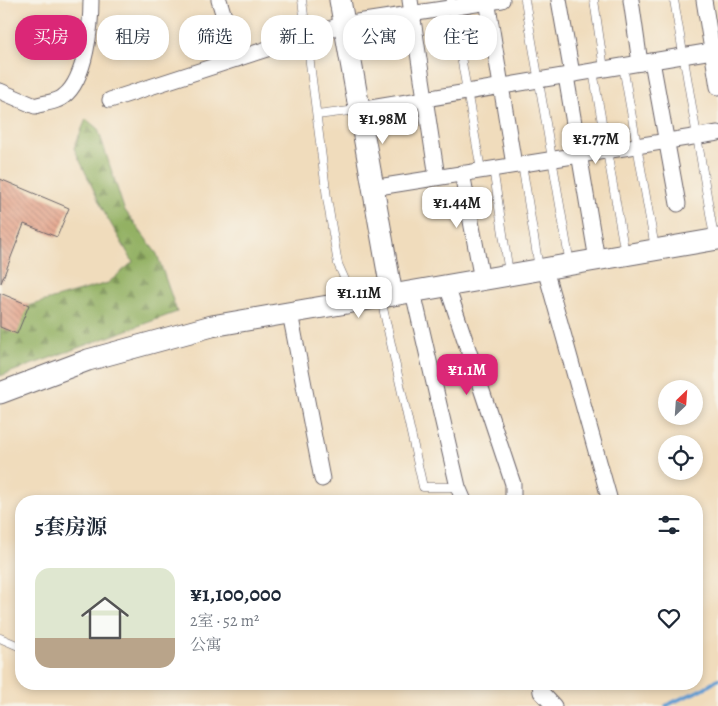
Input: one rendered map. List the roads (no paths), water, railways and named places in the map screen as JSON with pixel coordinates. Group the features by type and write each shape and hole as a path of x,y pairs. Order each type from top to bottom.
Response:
{"street":[{"path":"0,91 35,106 64,97 74,83 80,67 91,27 92,0"},
{"path":"219,0 224,15"},
{"path":"340,0 343,18"},
{"path":"559,0 578,155 597,260"},
{"path":"631,0 666,141 678,204"},
{"path":"704,0 715,50 718,87"},
{"path":"379,15 411,7 492,1 501,86 518,164"},
{"path":"411,7 437,177"},
{"path":"359,110 715,50"},
{"path":"110,100 234,60"},
{"path":"350,60 372,188 386,296"},
{"path":"372,188 718,133"},
{"path":"462,173 482,280"},
{"path":"0,393 88,360 212,326 716,239"},
{"path":"542,269 608,495"},
{"path":"446,286 513,484 513,495"},
{"path":"413,292 461,495"},
{"path":"290,313 322,479"},
{"path":"541,690 554,706"}],"lane":[{"path":"302,0 304,15"},
{"path":"525,0 537,80 570,265"},
{"path":"594,0 607,150 625,255"},
{"path":"674,0 716,239"},
{"path":"452,4 468,92 510,275"},
{"path":"310,60 327,198 338,264 355,302"},
{"path":"623,66 656,250"},
{"path":"317,116 359,110"},
{"path":"518,164 542,269"},
{"path":"386,296 422,486 458,487"},
{"path":"0,638 15,644"}],"waterway":[{"path":"703,688 718,679"},
{"path":"666,706 700,690"}]}
